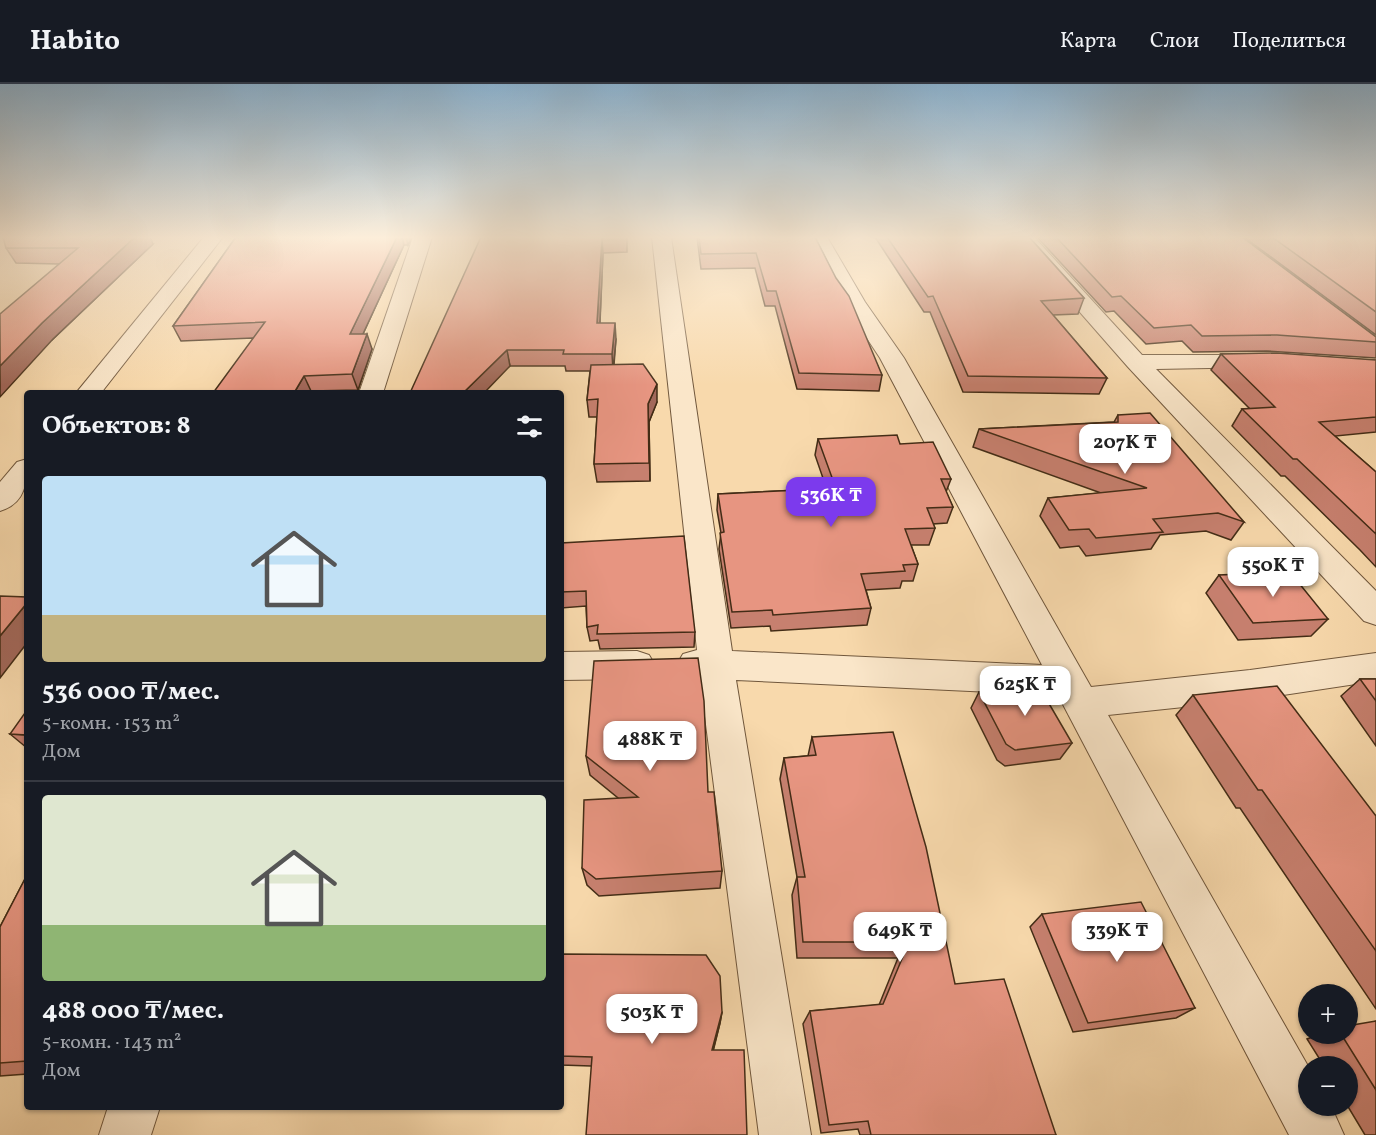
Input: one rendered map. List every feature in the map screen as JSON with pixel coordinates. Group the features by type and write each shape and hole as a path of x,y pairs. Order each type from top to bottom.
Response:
{"street":[{"path":"91,390 176,286"},
{"path":"372,390 407,286"},
{"path":"667,286 717,663 785,1135"},
{"path":"845,286 891,358 1074,692 1163,848 1318,1135"},
{"path":"1067,286 1136,362 1376,612"},
{"path":"1136,362 1287,361"},
{"path":"0,501 24,472"},
{"path":"564,666 717,663 1074,692 1250,685 1376,667"},
{"path":"124,1135 133,1110"}],"building":[{"path":"33,286 82,286 0,366 0,314"},
{"path":"201,286 373,286 350,334 367,334 352,374 304,376 296,390 215,390 265,322 173,326"},
{"path":"459,286 599,286 597,323 615,323 612,354 563,354 564,350 507,350 466,390 411,390"},
{"path":"766,286 842,286 849,296 882,375 799,373 776,291 767,291"},
{"path":"921,286 1073,286 1084,298 1041,301 1107,378 968,376 933,296 928,297"},
{"path":"1102,286 1308,286 1376,337 1376,342 1277,335 1202,336 1191,325 1154,328 1121,296 1112,297"},
{"path":"1340,286 1376,286 1376,312"},
{"path":"1277,353 1376,360 1376,417 1319,422 1376,472 1376,534 1242,409 1275,407 1221,354"},
{"path":"643,364 657,384 648,404 649,463 594,464 598,399 587,400 591,365"},
{"path":"1150,413 1244,522 1218,513 1153,519 1163,532 1096,538 1089,529 1069,530 1048,498 1147,488 979,429 1118,422 1118,415"},
{"path":"897,435 900,444 933,442 951,479 941,479 953,507 927,508 935,528 905,529 918,564 903,565 905,571 861,574 871,608 773,615 772,610 732,612 720,533 724,532 718,494 800,490 799,485 834,483 818,439"},
{"path":"684,536 695,632 597,634 598,625 587,627 586,591 564,592 564,543"},
{"path":"1290,572 1328,619 1253,623 1219,575"},
{"path":"0,596 24,597 24,607 0,636"},
{"path":"698,658 704,701 708,792 714,792 722,871 596,879 582,868 584,800 638,797 586,756 594,661"},
{"path":"1360,679 1376,679 1376,701"},
{"path":"1037,683 1072,743 1015,750 1006,744 979,692"},
{"path":"1277,686 1376,816 1376,951 1262,790 1258,790 1193,695"},
{"path":"24,714 24,735 10,734"},
{"path":"893,732 926,847 955,984 1004,979 1056,1135 871,1135 868,1121 829,1125 810,1011 883,1004 909,942 803,942 797,877 805,877 784,758 816,755 812,737"},
{"path":"24,881 24,1061 0,1063 0,927"},
{"path":"1141,902 1195,1008 1088,1023 1042,914"},
{"path":"564,954 706,955 720,976 722,1012 712,1050 744,1050 747,1135 586,1135 592,1057 564,1056"},
{"path":"1376,1021 1376,1090 1358,1061 1358,1056 1355,1056 1347,1044 1358,1044 1358,1024"}]}
